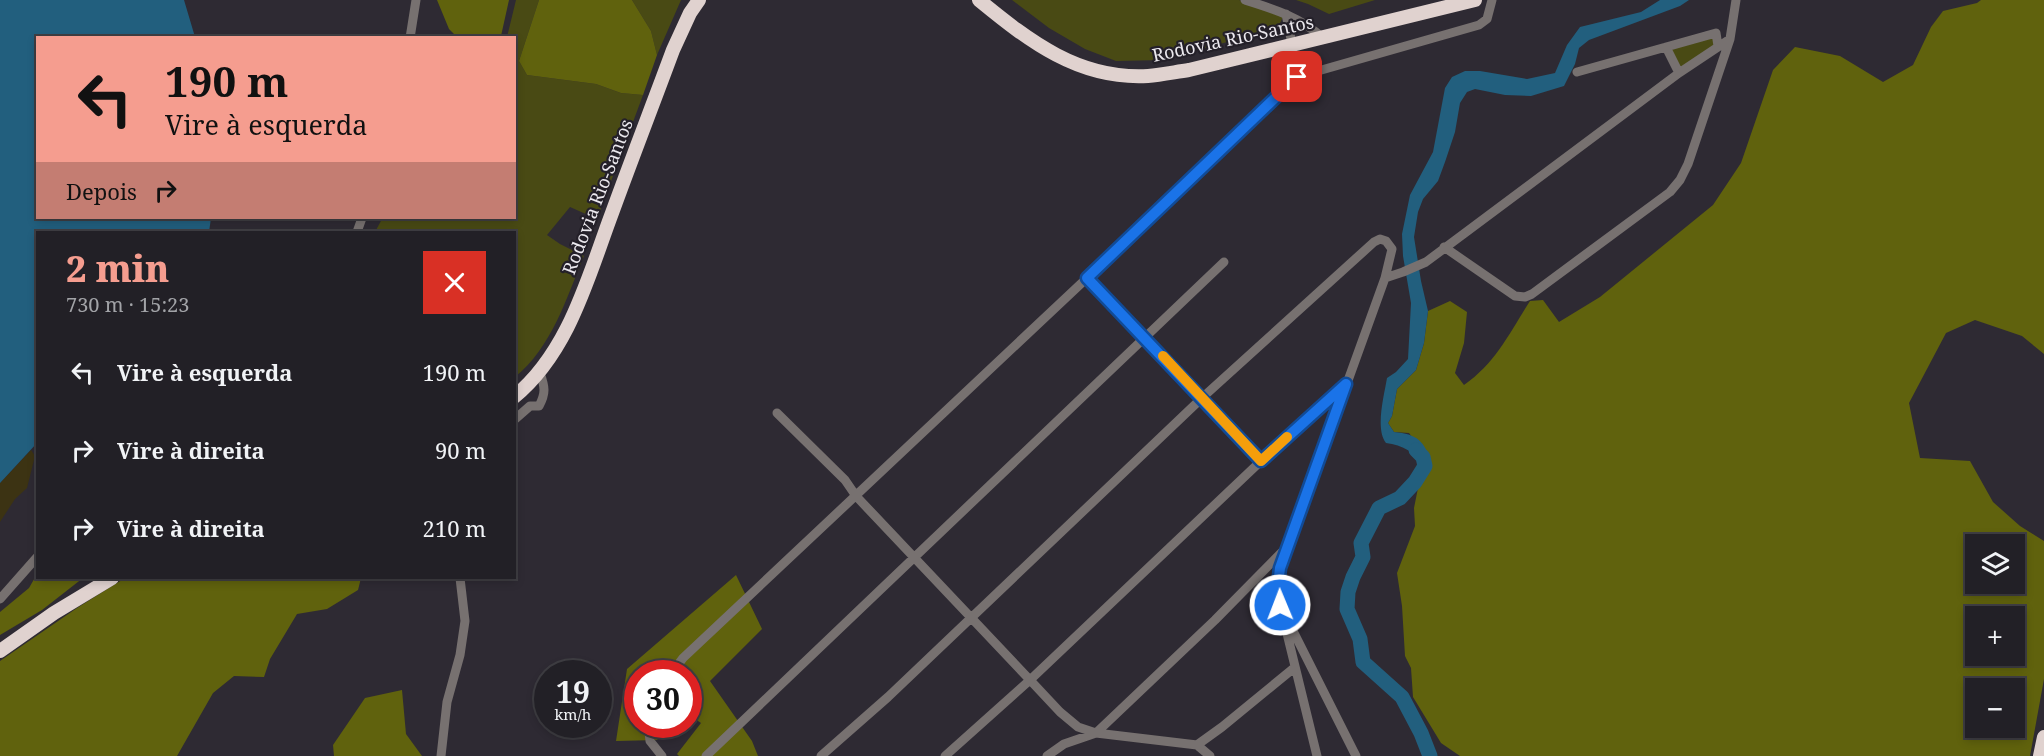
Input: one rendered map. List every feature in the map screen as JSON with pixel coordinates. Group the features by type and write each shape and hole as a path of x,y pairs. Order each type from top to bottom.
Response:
{"highway":[{"name":"Rodovia Rio-Santos","path":"516,395 540,373 556,350 580,298 673,50 690,13 699,0"},
{"name":"Rodovia Rio-Santos","path":"979,0 1034,42 1063,60 1121,75 1147,76 1189,70 1475,0"},
{"path":"0,651 54,613 110,579"},
{"path":"2040,756 2044,737"}],"street":[{"path":"410,36 416,0"},
{"path":"1245,0 1286,14 1311,27 1323,38"},
{"path":"682,660 1297,77 1479,25 1486,19 1492,0"},
{"path":"1444,247 1521,298 1532,294 1670,192 1680,180 1688,164 1730,39 1736,0"},
{"path":"1286,14 1292,44"},
{"path":"1577,72 1716,33 1718,46"},
{"path":"1385,278 1426,262 1679,73 1730,39"},
{"path":"1666,47 1679,73"},
{"path":"821,756 973,618 1203,398 1380,239 1390,244 1392,249 1385,278 1280,568 1278,585 1280,605 1317,756"},
{"path":"706,756 1224,262"},
{"path":"1087,278 1261,461"},
{"path":"516,418 530,406 539,406 545,394 540,373"},
{"path":"945,756 1030,680 1261,461 1346,384"},
{"path":"777,412 845,480 856,496 1078,728 1096,733 1197,745 1210,756"},
{"path":"1047,756 1064,744 1096,733 1215,621 1287,548"},
{"path":"0,599 36,558"},
{"path":"441,756 447,702 460,655 464,628 460,579"},
{"path":"1280,605 1356,756"},
{"path":"1197,745 1294,668"},
{"path":"650,738 662,756"}],"shaded area":[{"path":"437,0 509,0 501,36 456,36 449,29"},
{"path":"516,0 539,0 519,61 527,75 596,84 621,93 643,95 597,219 570,207 547,235 584,256 548,337 528,365 516,376 516,231 376,231 382,219 516,219 516,36 507,36"},
{"path":"539,0 632,0 651,31 657,55 643,95 621,93 596,84 527,75 519,61"},
{"path":"632,0 681,0 657,55 651,31"},
{"path":"1012,0 1239,0 1277,12 1283,17 1277,29 1270,32 1268,27 1260,29 1259,33 1163,60 1116,61 1085,49 1049,28"},
{"path":"1296,0 1375,0 1329,14"},
{"path":"1981,0 2044,0 2044,354 2022,336 1975,320 1946,333 1909,403 1920,458 1970,461 1993,502 2020,526 2044,541 2044,679 2030,756 1460,756 1441,743 1413,697 1411,668 1405,656 1402,606 1397,573 1415,526 1414,508 1419,483 1431,463 1409,433 1394,432 1388,423 1392,416 1397,389 1416,370 1424,343 1428,311 1450,301 1467,312 1464,343 1455,373 1464,385 1494,357 1530,301 1543,300 1559,322 1600,297 1713,205 1741,163 1773,70 1795,47 1840,56 1883,82 1913,65 1931,27 1943,11"},
{"path":"1715,36 1716,45 1679,70 1668,49"},
{"path":"736,575 762,629 710,681 752,741 758,756 679,756 677,754 689,738 702,738 702,660 637,660"},
{"path":"36,576 36,579 82,579 42,610 0,635 0,612 29,588"},
{"path":"123,579 361,579 358,590 327,609 297,614 270,659 264,677 234,676 213,693 177,756 0,756 0,661"},
{"path":"624,689 624,738 659,738 657,740 616,741"},
{"path":"402,690 406,734 422,756 334,756 333,745 365,698"}],"sand":[{"path":"31,450 35,456 27,488 15,499 0,522 0,483"}],"water":[{"path":"0,0 184,0 195,36 36,36 36,219 211,219 209,231 36,231 36,444 0,483"},
{"path":"1660,0 1689,0 1680,6 1589,40 1579,48 1575,64 1564,86 1531,96 1505,95 1475,89 1467,92 1460,103 1455,132 1445,162 1438,181 1423,199 1418,212 1414,237 1428,311 1424,343 1416,370 1397,389 1392,416 1388,423 1394,432 1414,437 1423,444 1431,463 1425,466 1408,450 1386,443 1381,421 1387,378 1408,359 1411,303 1403,256 1402,234 1410,195 1433,152 1445,88 1452,77 1465,71 1480,71 1527,79 1555,73 1567,45 1580,27 1641,12"}],"waterway":[{"path":"1416,450 1423,457 1425,466 1415,482 1400,498 1379,508 1361,543 1363,557 1348,592 1347,609 1360,639 1363,662 1402,697 1430,756"}],"slow traffic":[{"path":"1163,356 1261,461 1287,437"}],"route":[{"path":"1280,605 1278,585 1280,568 1346,384 1261,461 1087,278 1297,77"}]}
